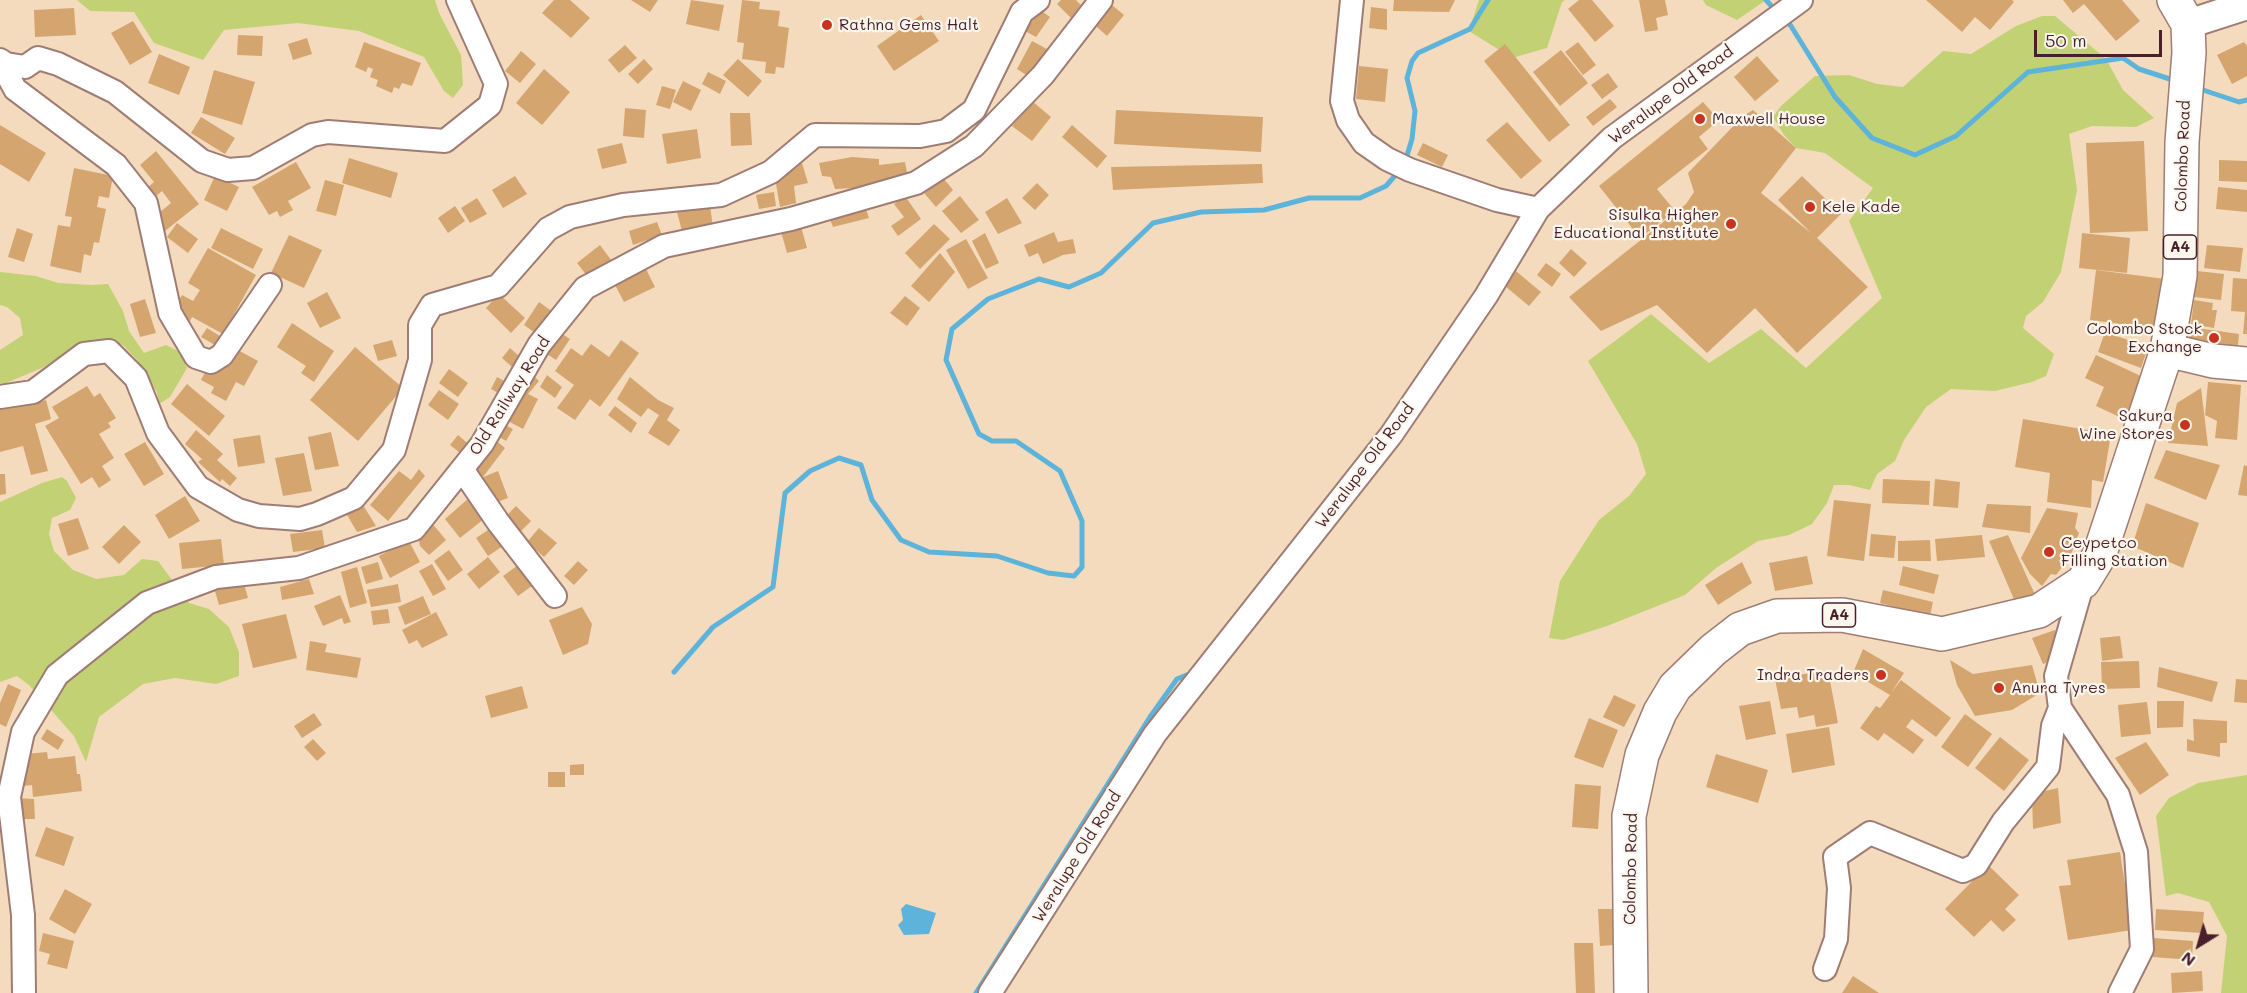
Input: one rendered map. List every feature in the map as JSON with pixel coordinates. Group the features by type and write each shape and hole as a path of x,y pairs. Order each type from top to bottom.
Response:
{"highway":[{"name":"Colombo Road","path":"1631,993 1629,816 1642,755 1660,712 1675,687 1713,650 1740,628 1777,616 1842,615 1942,634 2039,611 2083,582 2099,556 2167,350 2180,276 2183,26"},
{"path":"2167,350 2213,361 2247,364"}],"main road":[{"path":"2183,26 2247,5"}],"street":[{"path":"3,62 25,67 38,58 58,64 115,92 202,160 228,170 253,168 312,135 328,132 445,141 490,105 496,84 458,0"},
{"path":"0,397 33,392 84,354 109,351 136,378 158,434 198,487 238,510 259,516 300,519 317,514 354,498 394,450 420,360 420,325 432,305 498,286 548,228 570,217 623,205 721,195 771,172 815,135 920,136 946,131 974,110 1022,12 1038,0"},
{"name":"Old Railway Road","path":"24,993 23,915 9,798 23,732 57,675 147,603 216,577 299,568 414,529 482,444 539,345 585,288 664,246 791,219 916,183 974,146 1042,75 1101,0"},
{"path":"1352,0 1342,101 1348,120 1364,143 1387,159 1404,167 1497,200 1538,209"},
{"name":"Weralupe Old Road","path":"990,993 1155,734 1391,435 1486,296 1538,209 1612,138 1788,9"},
{"path":"3,62 15,89 116,165 146,202 170,313 196,357 211,362 222,355 270,285"},
{"path":"462,470 498,522 555,596"},
{"path":"2083,582 2055,676 2060,708 2118,795 2136,852 2142,949 2120,993"},
{"path":"1825,969 1836,939 1839,888 1834,857 1870,833 1963,871 1976,865 2003,822 2048,767 2054,726 2060,708"}],"green space":[{"path":"77,0 435,0 439,13 461,55 463,85 453,98 444,91 424,57 359,31 298,23 224,30 203,60 154,43 134,12 90,11"},
{"path":"1479,0 1565,0 1562,2 1547,48 1512,58 1469,31"},
{"path":"1703,0 1766,0 1737,20 1706,5"},
{"path":"2042,16 2055,16 2106,59 2123,90 2154,118 2136,127 2092,126 2069,134 2077,190 2061,272 2043,302 2026,316 2023,328 2054,354 2046,376 2032,382 1995,391 1951,389 1926,407 1904,440 1895,461 1877,474 1870,490 1849,485 1834,485 1827,503 1812,524 1789,535 1758,541 1716,568 1685,595 1607,626 1563,640 1549,638 1560,581 1599,520 1629,496 1646,474 1637,444 1588,361 1651,314 1709,363 1761,329 1806,368 1882,298 1849,221 1873,188 1825,153 1796,148 1784,135 1773,117 1781,106 1815,76 1849,75 1877,84 1903,87 1943,51 1971,54 2016,26"},
{"path":"0,272 36,276 58,283 108,284 123,311 129,331 144,353 166,345 180,352 187,368 170,397 159,404 157,392 137,360 123,345 104,340 74,348 49,365 6,383 0,383 0,350 23,335 20,318 7,307 0,305"},
{"path":"62,477 67,481 76,498 70,510 52,518 49,534 54,551 73,570 96,579 124,575 142,559 158,561 189,603 209,609 229,627 239,652 239,676 216,684 175,678 143,684 99,717 86,762 74,736 29,685 17,676 0,682 0,502 42,483"},
{"path":"2247,775 2247,993 2221,993 2227,936 2209,902 2178,893 2166,896 2156,816 2169,798 2198,783"}],"water":[{"path":"906,904 936,913 929,934 904,935 898,925 903,920 901,909"}],"building":[{"path":"554,0 570,0 590,18 571,38 542,13"},
{"path":"631,0 658,0 650,12"},
{"path":"691,0 724,5 719,31 686,24"},
{"path":"742,0 760,2 759,9 780,11 778,26 789,28 784,68 776,67 775,74 765,73 766,62 742,59 744,43 737,42"},
{"path":"1061,0 1076,0 1081,5 1071,18 1057,4"},
{"path":"1106,0 1124,15 1107,36 1089,20"},
{"path":"1394,0 1455,0 1449,12 1393,11"},
{"path":"1579,0 1592,0 1614,26 1595,42 1568,9"},
{"path":"1639,0 1665,0 1668,15 1656,18 1658,30 1645,32"},
{"path":"1926,0 2012,0 2014,2 1990,30 1975,17 1962,32"},
{"path":"2063,0 2122,0 2140,21 2116,41 2084,4 2073,13"},
{"path":"1371,7 1387,9 1387,30 1369,28"},
{"path":"74,8 76,35 35,37 34,10"},
{"path":"1040,10 1050,17 1036,37 1025,31"},
{"path":"921,15 939,41 894,71 877,46"},
{"path":"133,21 152,52 130,65 111,33"},
{"path":"238,35 263,36 262,56 237,55"},
{"path":"307,38 312,54 293,60 288,44"},
{"path":"1032,41 1049,50 1031,78 1017,69"},
{"path":"364,42 421,63 412,86 402,83 399,89 394,87 392,93 376,86 378,80 370,77 373,69 368,67 366,72 355,67"},
{"path":"1578,42 1596,65 1583,75 1565,52"},
{"path":"2244,42 2247,46 2247,76 2232,84 2217,55"},
{"path":"1505,44 1570,125 1549,142 1484,61"},
{"path":"625,45 637,58 619,73 608,60"},
{"path":"1561,50 1588,83 1560,106 1533,72"},
{"path":"521,51 536,64 520,83 505,71"},
{"path":"159,54 190,67 179,95 148,83"},
{"path":"1757,56 1779,81 1755,101 1734,77"},
{"path":"644,59 653,69 638,84 628,74"},
{"path":"738,59 762,81 748,97 723,75"},
{"path":"1359,66 1388,69 1385,102 1356,99"},
{"path":"544,69 570,92 542,125 516,103"},
{"path":"214,70 255,82 242,125 202,113"},
{"path":"708,72 726,81 720,94 702,84"},
{"path":"1608,73 1618,87 1602,99 1591,85"},
{"path":"683,81 701,90 691,111 673,102"},
{"path":"662,86 676,90 670,109 656,105"},
{"path":"1610,99 1617,107 1593,126 1586,117"},
{"path":"1032,101 1051,117 1032,141 1012,126"},
{"path":"1703,102 1719,120 1699,137 1708,149 1657,189 1675,211 1640,238 1599,186"},
{"path":"625,108 646,110 644,138 623,136"},
{"path":"1116,110 1263,117 1261,152 1114,144"},
{"name":"Sisulka Higher Educational Institute","path":"1753,110 1796,148 1761,193 1811,233 1778,200 1802,176 1841,214 1817,238 1868,287 1797,353 1755,308 1707,353 1657,305 1601,331 1569,297 1686,204 1694,192 1688,173 1742,117"},
{"path":"730,113 750,113 752,145 731,146"},
{"path":"201,117 235,138 225,154 191,133"},
{"path":"1507,122 1542,161 1521,179 1486,140"},
{"path":"0,125 46,153 29,182 0,164"},
{"path":"1072,125 1107,156 1097,168 1062,137"},
{"path":"697,129 701,158 667,164 662,134"},
{"path":"2144,141 2148,231 2090,233 2086,143"},
{"path":"622,143 627,163 602,169 597,149"},
{"path":"1423,143 1448,155 1442,167 1417,155"},
{"path":"156,151 199,204 165,231 154,217 171,203 162,191 156,196 148,187 154,182 140,165"},
{"path":"852,157 879,159 879,165 905,162 908,178 854,188 835,189 831,177 822,176 819,163"},
{"path":"349,158 398,173 391,198 342,183"},
{"path":"2219,160 2247,161 2247,182 2219,181"},
{"path":"296,162 311,188 288,201 293,210 280,217 277,211 269,215 252,187"},
{"path":"802,163 808,183 794,186 796,203 780,207 775,178 785,176 783,168"},
{"path":"1262,164 1263,183 1113,190 1111,167"},
{"path":"74,168 113,176 109,198 99,196 97,207 106,209 99,243 94,242 91,256 84,254 81,273 50,266 58,225 70,227 72,217 65,216"},
{"path":"215,176 239,187 227,211 204,200"},
{"path":"515,176 527,194 503,208 492,190"},
{"path":"944,179 953,190 936,207 924,193"},
{"path":"325,180 344,185 336,216 316,211"},
{"path":"1037,183 1049,195 1035,210 1022,198"},
{"path":"2218,187 2247,190 2247,212 2216,209"},
{"path":"774,192 776,206 759,209 756,195"},
{"path":"905,196 921,219 898,236 891,226 904,217 894,204"},
{"path":"960,196 979,220 961,233 942,211"},
{"path":"477,198 487,214 470,223 461,208"},
{"path":"1007,198 1022,223 998,234 985,212"},
{"path":"864,203 869,218 833,227 828,214"},
{"path":"455,206 465,221 448,233 438,218"},
{"path":"710,206 713,227 683,235 677,212"},
{"path":"657,222 662,235 633,245 629,231"},
{"path":"177,223 198,239 188,253 167,237"},
{"path":"800,223 807,248 787,253 780,228"},
{"path":"934,224 950,239 920,269 905,253"},
{"path":"17,228 33,234 24,262 8,257"},
{"path":"221,228 263,249 253,269 211,248"},
{"path":"1054,232 1058,242 1073,239 1076,253 1063,255 1043,264 1038,253 1029,257 1024,245"},
{"path":"985,233 999,263 986,269 972,241"},
{"path":"2082,233 2130,238 2127,273 2079,268"},
{"path":"289,235 322,250 304,288 271,273"},
{"path":"966,239 988,278 968,289 946,250"},
{"path":"600,245 611,260 588,277 577,263"},
{"path":"2207,245 2243,248 2240,272 2204,268"},
{"path":"208,248 256,275 223,334 192,317 187,327 175,320 181,309 176,306 182,295 193,301 200,290 188,283"},
{"path":"1571,249 1587,263 1574,277 1559,263"},
{"path":"940,253 955,272 929,302 911,286"},
{"path":"1546,263 1561,274 1552,287 1537,275"},
{"path":"645,267 655,287 624,302 613,281"},
{"path":"1511,267 1541,292 1529,306 1499,281"},
{"path":"2096,270 2165,279 2159,329 2090,320"},
{"path":"2197,271 2224,274 2221,300 2194,297"},
{"path":"2233,278 2247,279 2247,334 2243,334 2245,312 2231,311"},
{"path":"327,292 341,318 320,328 307,303"},
{"path":"499,294 525,318 511,333 486,308"},
{"path":"905,296 920,308 907,326 890,313"},
{"path":"145,299 156,333 140,337 130,304"},
{"path":"2194,300 2213,303 2212,310 2217,310 2214,328 2191,324"},
{"path":"539,302 553,312 538,335 524,325"},
{"path":"292,323 334,351 314,382 301,373 306,366 277,347"},
{"name":"Colombo Stock Exchange","path":"2190,327 2239,334 2237,356 2188,342"},
{"path":"207,328 220,336 215,345 201,337"},
{"path":"559,332 570,339 556,360 542,351"},
{"path":"2105,332 2148,347 2141,368 2098,352"},
{"path":"392,340 397,356 378,361 373,345"},
{"path":"621,340 639,353 600,407 590,399 575,420 557,408 574,385 555,371 571,348 582,356 591,344 609,357"},
{"path":"355,347 403,388 358,441 310,400"},
{"path":"510,348 520,357 512,367 502,358"},
{"path":"236,349 258,361 244,386 236,382 226,401 211,393 214,387 201,380 208,366 221,362 228,366"},
{"path":"2096,355 2145,378 2126,420 2096,406 2104,387 2085,378"},
{"path":"449,369 468,383 458,397 439,383"},
{"path":"530,372 539,381 528,394 538,399 523,429 504,419"},
{"path":"547,375 562,387 555,398 540,387"},
{"path":"497,377 506,382 500,394 491,389"},
{"path":"630,377 658,400 674,408 667,420 680,430 669,446 648,433 659,415 648,408 641,417 617,399"},
{"path":"2208,382 2241,385 2237,440 2215,438 2217,421 2205,415"},
{"path":"187,384 225,416 209,436 171,404"},
{"path":"87,386 94,397 100,393 116,418 108,423 111,427 99,434 114,458 102,466 111,480 99,488 92,477 81,484 45,426 59,418 52,407"},
{"path":"2201,388 2208,446 2168,443 2177,403"},
{"path":"439,390 459,404 448,420 428,405"},
{"path":"27,397 29,405 46,400 51,419 35,424 48,471 31,475 23,446 0,452 0,404"},
{"path":"615,406 637,423 631,433 608,415"},
{"path":"2023,419 2111,434 2103,482 2092,480 2091,508 2047,502 2050,473 2015,467"},
{"path":"500,422 513,429 506,441 494,434"},
{"path":"196,430 223,454 217,460 237,478 230,486 222,479 220,482 198,462 202,459 185,444"},
{"path":"331,432 339,466 315,470 308,437"},
{"path":"260,435 265,463 238,467 233,439"},
{"path":"458,435 472,447 464,456 450,445"},
{"path":"493,438 505,448 483,477 470,467"},
{"path":"145,442 164,474 144,486 124,454"},
{"path":"2166,450 2220,465 2206,500 2154,478"},
{"path":"304,453 312,491 283,496 275,458"},
{"path":"2244,465 2247,466 2247,496 2238,495"},
{"path":"419,469 425,476 388,521 370,505 399,471 411,480"},
{"path":"498,471 508,498 492,504 481,478"},
{"path":"0,474 5,474 6,494 0,495"},
{"path":"1883,479 1930,481 1929,505 1882,503"},
{"path":"1935,479 1960,482 1958,508 1933,506"},
{"path":"185,496 200,521 169,539 155,515"},
{"path":"469,498 484,519 460,538 445,519"},
{"path":"1834,500 1871,504 1864,561 1827,556"},
{"path":"2146,503 2199,523 2183,568 2132,546"},
{"path":"1987,504 2031,506 2030,533 1982,527"},
{"path":"363,505 376,526 357,532 346,513"},
{"path":"516,506 531,521 520,532 505,517"},
{"path":"2047,508 2078,513 2075,528 2079,533 2070,557 2056,575 2051,574 2042,586 2030,574 2021,558"},
{"path":"78,518 89,549 68,556 58,524"},
{"path":"431,522 446,540 429,555 420,546 418,535"},
{"path":"124,525 141,542 119,564 102,547"},
{"path":"494,526 506,544 488,556 476,538"},
{"path":"539,528 557,543 544,557 527,542"},
{"path":"322,530 325,548 293,552 290,534"},
{"path":"1871,534 1896,536 1894,558 1869,556"},
{"path":"1982,535 1985,557 1937,561 1935,539"},
{"path":"2008,535 2037,599 2016,604 1989,541"},
{"path":"221,539 224,565 182,569 179,543"},
{"path":"1930,540 1931,561 1898,561 1898,541"},
{"path":"409,541 420,562 390,578 379,556"},
{"path":"449,550 463,570 448,581 434,561"},
{"path":"1807,556 1813,584 1775,591 1769,563"},
{"path":"488,557 500,572 479,589 467,574"},
{"path":"578,561 588,570 574,585 564,576"},
{"path":"378,562 383,579 366,584 361,567"},
{"path":"1742,562 1752,583 1718,605 1705,585"},
{"path":"521,563 536,583 518,596 503,576"},
{"path":"432,564 446,589 433,596 419,571"},
{"path":"1903,566 1939,575 1934,594 1899,585"},
{"path":"357,567 367,603 350,608 341,572"},
{"path":"309,579 314,594 282,600 280,587"},
{"path":"243,580 248,598 219,605 214,588"},
{"path":"398,584 401,602 371,607 367,590"},
{"path":"1883,590 1933,602 1930,616 1880,603"},
{"path":"340,595 351,622 344,624 342,618 323,626 314,606"},
{"path":"423,596 431,614 405,625 398,607"},
{"path":"582,607 592,624 588,644 563,655 549,620"},
{"path":"388,609 390,623 373,625 371,611"},
{"path":"436,612 448,635 422,648 417,640 409,644 402,630"},
{"path":"286,614 297,658 253,668 242,624"},
{"path":"2055,630 2061,644 2052,648 2056,659 2043,664 2032,638"},
{"path":"2120,636 2123,658 2102,661 2100,638"},
{"path":"310,641 327,644 325,652 361,658 357,678 306,670"},
{"path":"1863,649 1904,673 1891,693 1901,680 1951,718 1936,737 1912,719 1906,727 1924,740 1913,754 1884,733 1878,741 1860,728 1876,706 1880,708 1890,695 1853,673"},
{"path":"1950,660 1973,674 2032,665 2040,693 2012,710 1975,716 1957,685"},
{"path":"2139,661 2140,688 2102,689 2101,662"},
{"path":"2159,667 2218,682 2212,702 2157,687"},
{"path":"1828,670 1838,723 1816,727 1814,715 1799,718 1797,707 1781,709 1775,679"},
{"path":"2236,679 2247,680 2247,703 2234,702"},
{"path":"8,684 21,690 6,727 0,724 0,703"},
{"path":"522,686 528,708 491,718 485,696"},
{"path":"1614,695 1636,705 1624,727 1603,717"},
{"path":"1770,701 1776,734 1746,740 1739,706"},
{"path":"2157,701 2184,701 2183,727 2157,728"},
{"path":"2147,702 2151,734 2121,737 2118,705"},
{"path":"314,713 322,725 302,738 294,726"},
{"path":"1965,714 1992,734 1968,767 1941,747"},
{"path":"1589,718 1618,730 1603,768 1574,757"},
{"path":"2193,719 2227,721 2227,743 2220,743 2220,757 2187,751 2187,739 2194,741"},
{"path":"1829,727 1835,765 1792,773 1786,734"},
{"path":"47,729 64,740 58,750 41,739"},
{"path":"2000,737 2029,760 2004,791 1975,768"},
{"path":"313,739 326,753 317,761 304,747"},
{"path":"2146,742 2169,775 2140,795 2115,758"},
{"path":"47,752 48,759 75,756 82,791 33,797 32,785 23,786 20,767 27,766 26,754"},
{"path":"1716,754 1768,770 1758,803 1706,787"},
{"path":"584,764 584,775 570,775 570,765"},
{"path":"548,772 565,772 565,787 548,787"},
{"path":"1575,784 1601,786 1598,829 1572,827"},
{"path":"2058,788 2061,823 2033,829 2032,794"},
{"path":"16,798 34,799 35,819 16,819"},
{"path":"46,827 74,837 64,866 35,856"},
{"path":"2120,852 2132,930 2068,940 2059,886 2071,885 2067,860"},
{"path":"1988,865 2019,895 2005,909 2016,920 2003,932 1991,920 1974,937 1945,909"},
{"path":"65,889 92,904 75,934 49,919"},
{"path":"1598,909 1613,909 1614,945 1600,946"},
{"path":"2156,909 2204,912 2202,933 2155,930"},
{"path":"43,933 74,941 67,969 47,964 50,954 39,951"},
{"path":"2153,938 2193,941 2192,960 2152,957"},
{"path":"1574,943 1593,943 1595,993 1576,993"},
{"path":"2202,971 2203,991 2172,993 2171,973"},
{"path":"1853,976 1879,993 1842,993"}],"waterway":[{"path":"1405,162 1412,139 1415,111 1407,78 1412,61 1418,53 1470,29 1488,0"},
{"path":"1766,0 1777,12"},
{"path":"1784,18 1835,97 1872,138 1915,155 1956,136 2028,72 2123,58 2139,69 2176,81"},
{"path":"2197,88 2239,102 2247,100"},
{"path":"674,672 713,627 773,587 785,493 810,471 839,458 861,465 872,500 901,540 929,552 997,556 1048,573 1074,576 1082,567 1082,521 1060,471 1016,441 992,441 979,434 946,360 952,329 988,299 1039,279 1069,287 1101,273 1153,223 1201,212 1264,210 1309,198 1360,198 1386,186 1400,170"},
{"path":"976,993 1150,717 1177,679 1194,672"}],"place":[{"name":"Rathna Gems Halt","path":"827,25"},
{"name":"Maxwell House","path":"1700,119"},
{"name":"Kele Kade","path":"1810,207"},
{"name":"Sisulka Higher Educational Institute","path":"1731,224"},
{"name":"Colombo Stock Exchange","path":"2214,338"},
{"name":"Sakura Wine Stores","path":"2185,425"},
{"name":"Ceypetco Filling Station","path":"2049,552"},
{"name":"Indra Traders","path":"1881,675"},
{"name":"Anura Tyres","path":"1999,688"}]}
